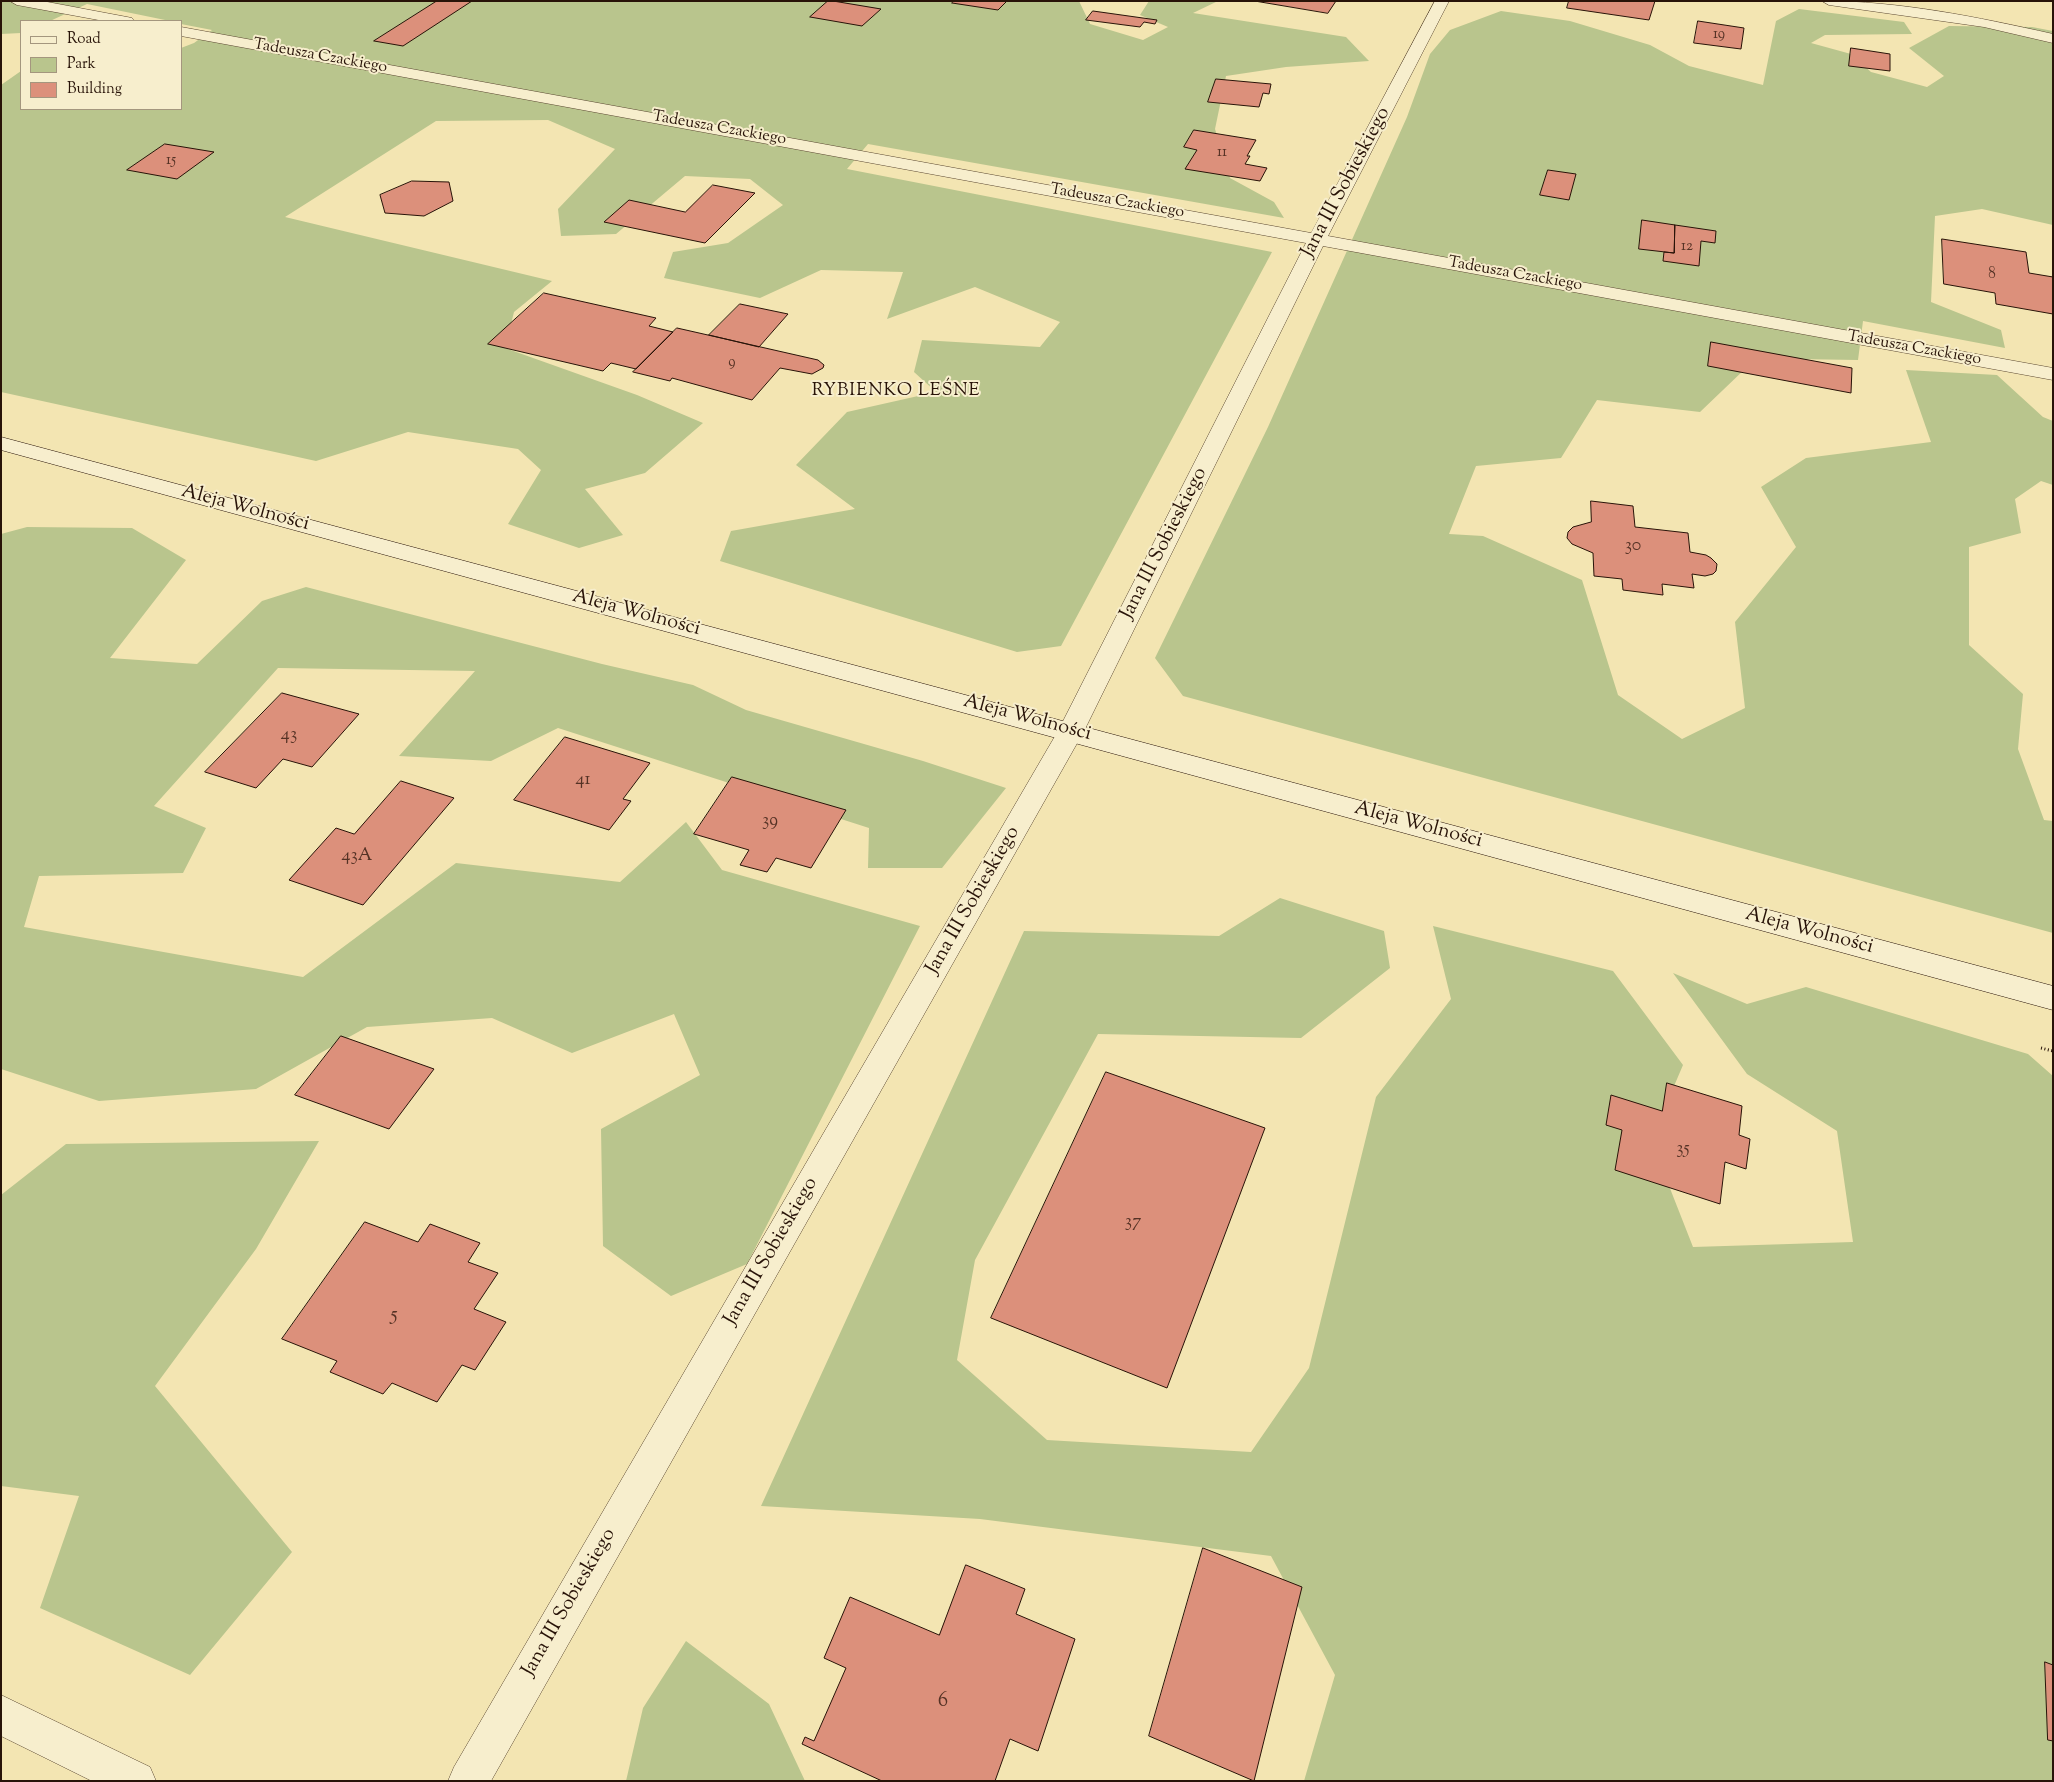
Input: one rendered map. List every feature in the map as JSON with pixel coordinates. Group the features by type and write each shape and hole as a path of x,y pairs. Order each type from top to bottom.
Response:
{"street":[{"path":"17,1 122,20"},
{"name":"Jana III Sobieskiego","path":"468,1781 1071,731 1317,239 1442,1"},
{"path":"1829,1 1984,23 2053,39"},
{"name":"Tadeusza Czackiego","path":"182,31 2053,374"},
{"name":"Aleja Wolności","path":"1,443 2053,998"},
{"path":"1,1715 136,1781"}],"green space":[{"path":"1,1 1079,1 1090,24 1143,40 1168,27 1140,15 1149,1 1218,1 1193,13 1346,37 1369,61 1286,67 1226,76 1215,129 1230,178 1274,202 1284,218 868,144 847,169 1272,252 1061,646 1017,652 720,561 731,531 855,509 796,465 847,412 936,392 914,372 922,340 1040,347 1060,322 975,287 887,319 903,272 821,270 760,298 664,278 673,252 728,243 783,205 750,179 685,176 616,234 561,236 558,209 615,149 548,120 436,121 285,217 552,281 514,312 505,348 637,395 703,423 645,473 585,489 623,535 579,548 508,524 541,470 518,449 408,432 316,461 1,392 1,85 20,72 20,110 182,110 182,48 194,43 212,30 182,24 182,20 165,20 87,4 52,20 20,20 20,33 1,34"},
{"path":"1799,9 1904,22 1912,34 1825,35 1811,43 1851,54 1871,72 1927,87 1944,76 1909,48 1949,26 2032,27 2053,31 2053,225 1982,209 1935,216 1931,302 2001,330 2005,348 1863,321 1858,360 1794,359 1746,368 1700,412 1597,400 1561,458 1476,466 1449,534 1483,536 1582,580 1618,695 1682,739 1745,708 1735,622 1796,547 1761,487 1806,458 1931,442 1906,370 1997,375 2043,417 2053,421 2053,485 2041,481 2015,499 2021,533 1969,547 1969,645 2023,694 2018,749 2044,820 2053,821 2053,933 1183,696 1155,658 1268,427 1407,117 1430,54 1450,30 1501,11 1570,21 1650,45 1689,66 1763,85 1776,21"},
{"path":"27,527 132,528 186,560 110,658 197,664 262,601 306,587 602,664 693,685 746,710 923,761 1006,788 942,868 868,868 869,828 558,728 491,761 399,756 475,671 278,668 154,806 206,828 183,873 39,876 24,927 303,977 456,863 620,882 686,822 722,870 920,926 747,1264 671,1296 603,1246 601,1129 700,1075 674,1014 572,1053 492,1018 367,1027 256,1089 99,1101 1,1069 1,534"},
{"path":"1280,898 1384,931 1390,968 1301,1038 1098,1034 975,1260 957,1360 1047,1440 1251,1452 1309,1368 1376,1097 1451,999 1433,926 1613,971 1683,1065 1651,1140 1693,1247 1853,1242 1837,1131 1747,1074 1673,973 1747,1004 1806,987 2028,1054 2053,1076 2053,1781 1304,1781 1335,1675 1271,1556 980,1519 761,1506 1024,931 1219,936"},
{"path":"319,1141 256,1249 155,1386 292,1552 190,1675 40,1608 79,1496 1,1486 1,1195 66,1144"},
{"path":"686,1641 769,1704 805,1781 626,1781 643,1708"}],"building":[{"path":"437,1 472,1 403,46 374,41"},
{"path":"828,1 881,9 862,26 810,17"},
{"path":"954,1 1006,2 998,10 952,3"},
{"path":"1255,1 1336,1 1328,13"},
{"path":"1569,1 1655,1 1649,20 1567,8"},
{"path":"1093,11 1157,20 1155,24 1144,22 1140,27 1086,20"},
{"path":"1698,21 1744,28 1741,49 1694,43"},
{"path":"1851,48 1890,54 1890,71 1849,66"},
{"path":"1216,79 1271,84 1269,94 1263,93 1259,107 1208,102"},
{"path":"1194,130 1256,140 1247,156 1250,156 1245,164 1267,168 1260,181 1185,169 1197,150 1184,147"},
{"path":"165,144 214,152 177,179 127,170"},
{"path":"1548,170 1576,174 1569,200 1540,195"},
{"path":"412,181 449,182 453,201 424,216 385,213 380,195"},
{"path":"713,185 755,193 705,243 604,222 629,200 685,212"},
{"path":"1642,220 1675,225 1674,253 1639,249"},
{"path":"1675,225 1716,231 1715,243 1701,241 1699,266 1663,261 1664,252 1674,253"},
{"path":"1942,239 2026,252 2029,273 2053,277 2053,314 1996,304 1995,293 1944,284"},
{"path":"544,293 656,318 649,326 673,332 636,369 611,363 603,371 488,344"},
{"path":"740,304 788,314 759,347 709,335"},
{"path":"677,328 818,360 824,365 823,368 812,374 780,368 752,400 672,378 670,381 633,372"},
{"path":"1711,342 1852,368 1851,393 1708,366"},
{"path":"1591,501 1633,506 1635,527 1688,533 1690,552 1706,555 1711,558 1717,564 1716,571 1705,576 1692,574 1694,588 1662,584 1663,595 1623,590 1622,579 1594,576 1593,553 1572,544 1567,538 1568,532 1573,527 1591,522"},
{"path":"282,693 359,714 312,767 283,759 256,788 205,772"},
{"path":"565,737 650,763 623,799 631,801 609,830 514,800"},
{"path":"732,777 846,810 811,868 776,858 767,872 740,865 749,850 694,834"},
{"path":"401,781 454,798 363,905 289,880 336,828 354,834"},
{"path":"341,1036 434,1069 389,1129 295,1095"},
{"path":"1106,1072 1265,1128 1167,1388 991,1318"},
{"path":"1667,1083 1742,1106 1739,1135 1750,1139 1746,1169 1725,1162 1720,1204 1615,1170 1622,1130 1606,1125 1611,1095 1662,1111"},
{"path":"365,1222 418,1242 430,1224 480,1243 468,1262 498,1273 474,1309 506,1322 475,1370 462,1365 437,1402 392,1383 383,1394 330,1372 337,1361 282,1339"},
{"path":"1203,1548 1302,1587 1254,1781 1149,1736"},
{"path":"966,1565 1025,1589 1016,1614 1075,1639 1038,1751 1010,1739 995,1781 882,1781 802,1744 805,1737 814,1741 846,1668 824,1658 850,1597 939,1635"},
{"path":"2045,1662 2053,1665 2053,1741 2048,1740"}],"district":[{"name":"RYBIENKO LEŚNE","path":"896,392"}]}
